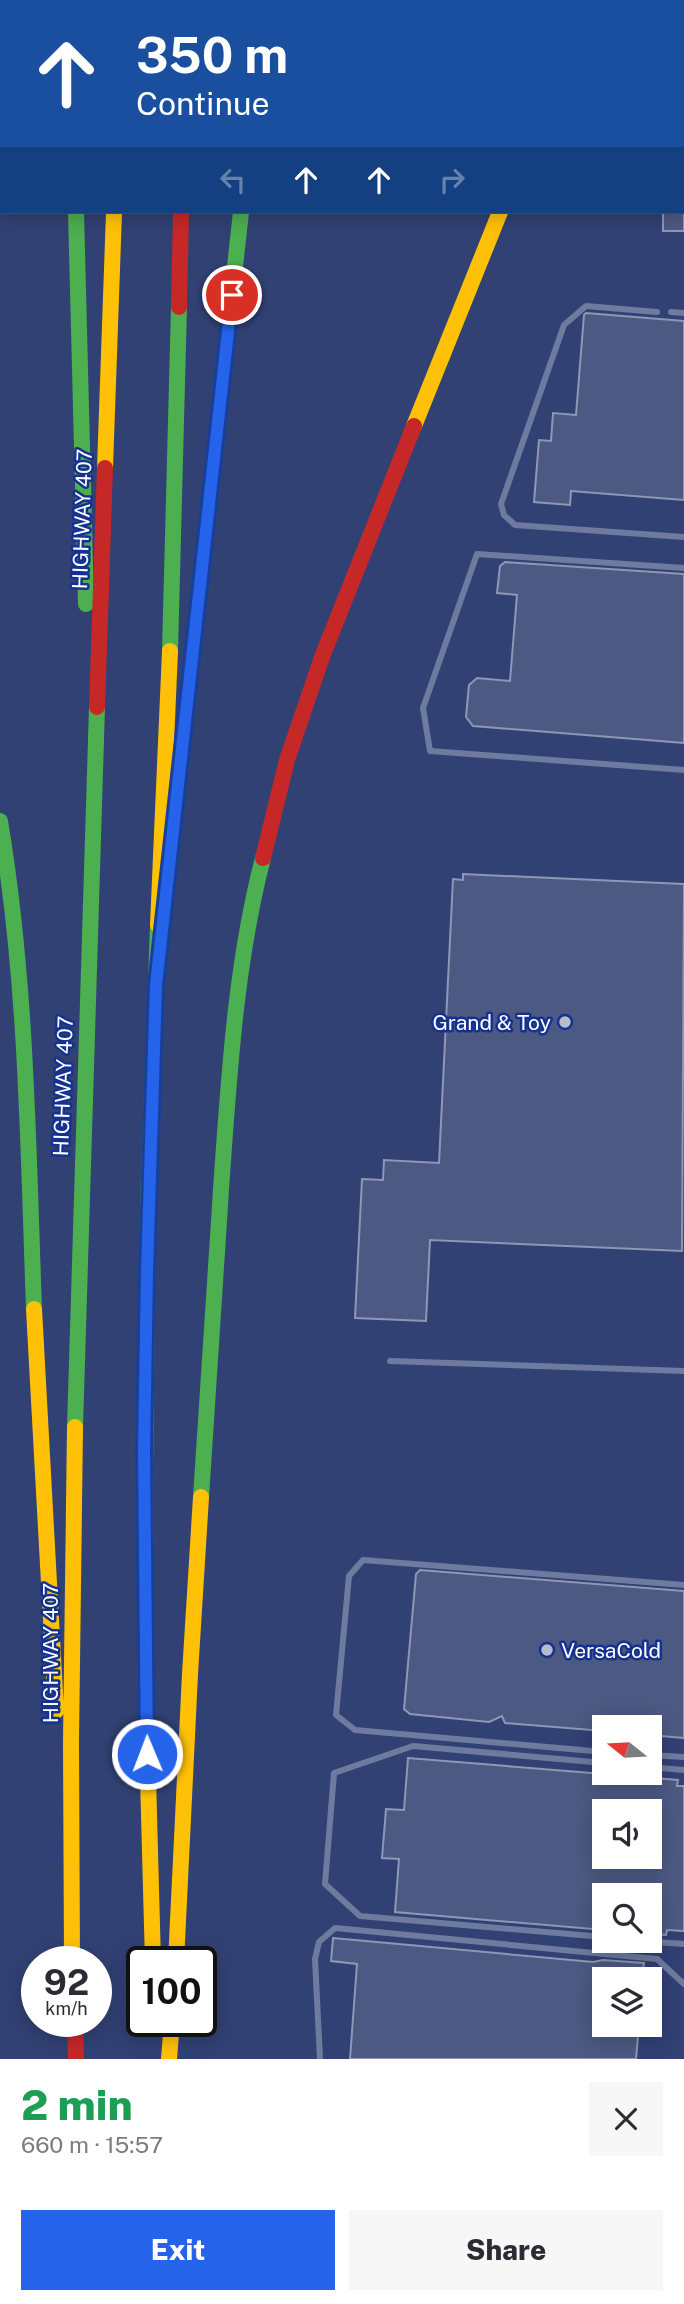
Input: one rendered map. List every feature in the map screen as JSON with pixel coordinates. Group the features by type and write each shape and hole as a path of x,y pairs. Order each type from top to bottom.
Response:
{"highway":[{"path":"76,214 92,835"},
{"name":"HIGHWAY 407","path":"72,1946 70,1781 73,1494 114,214"},
{"path":"152,1946 147,1779 144,1450 156,985 174,528 181,214"},
{"path":"156,985 241,214"},
{"path":"177,1946 190,1674 228,1087 237,994 252,900 287,760 322,656 499,214"},
{"path":"0,821 13,906 23,1012 36,1395 71,1946"},
{"path":"75,2037 76,2059"},
{"path":"156,2037 157,2059"},
{"path":"169,2059 171,2037"}],"lane":[{"path":"657,312 586,306 564,325 501,504 504,515 515,525 684,537"},
{"path":"671,312 684,313"},
{"path":"684,568 477,554 423,708 430,751 684,771"},
{"path":"390,1361 684,1371"},
{"path":"592,1751 355,1730 336,1715 349,1576 362,1560 684,1585"},
{"path":"592,1762 413,1746 334,1773 325,1884 360,1916 592,1936"},
{"path":"662,1756 684,1758"},
{"path":"662,1768 684,1770"},
{"path":"320,2059 315,1959 319,1942 335,1928 657,1959 684,1984"},
{"path":"662,1942 684,1944"}],"building":[{"path":"663,214 684,214 684,231 663,231"},
{"path":"586,313 684,321 684,500 571,491 570,505 534,502 539,440 551,441 553,413 576,415"},
{"path":"505,562 684,574 684,743 473,726 466,717 469,685 477,678 510,681 517,595 497,593 500,566"},
{"name":"Grand & Toy","path":"463,874 684,884 682,1251 430,1240 426,1321 355,1318 362,1179 383,1180 384,1160 439,1163 453,879 463,880"},
{"name":"VersaCold","path":"420,1570 684,1591 684,1738 662,1736 662,1715 592,1715 592,1730 505,1723 502,1716 489,1722 410,1714 404,1709 416,1574"},
{"path":"408,1758 592,1773 592,1785 662,1785 662,1779 678,1780 677,1786 684,1786 684,1931 667,1930 666,1935 662,1935 662,1883 592,1883 592,1929 395,1912 399,1859 382,1858 386,1809 404,1810"},
{"path":"333,1938 593,1962 603,1960 644,1963 644,1967 592,1967 592,2037 638,2037 636,2059 350,2059 357,1964 331,1961"}],"traffic: fast":[{"path":"76,214 86,604"},
{"path":"178,784 241,214"},
{"path":"170,651 179,307"},
{"path":"75,1427 97,707"},
{"path":"0,821 21,1004 34,1309"},
{"path":"201,1497 230,1064 246,940 263,858"},
{"path":"145,1469 148,1204 158,925"}],"traffic: slow":[{"path":"105,468 114,214"},
{"path":"414,426 499,214"},
{"path":"158,925 170,651"},
{"path":"34,1309 56,1711"},
{"path":"72,1946 71,1743 75,1427"},
{"path":"145,1469 146,1704 153,1946"},
{"path":"177,1946 201,1497"},
{"path":"169,2059 171,2037"}],"traffic: jam":[{"path":"179,307 181,214"},
{"path":"263,858 287,760 322,657 414,426"},
{"path":"97,707 105,468"},
{"path":"75,2037 76,2059"}],"place":[{"name":"Grand & Toy","path":"565,1022"},
{"name":"VersaCold","path":"547,1650"}],"route":[{"path":"147,1754 144,1450 156,985 232,295"}]}
